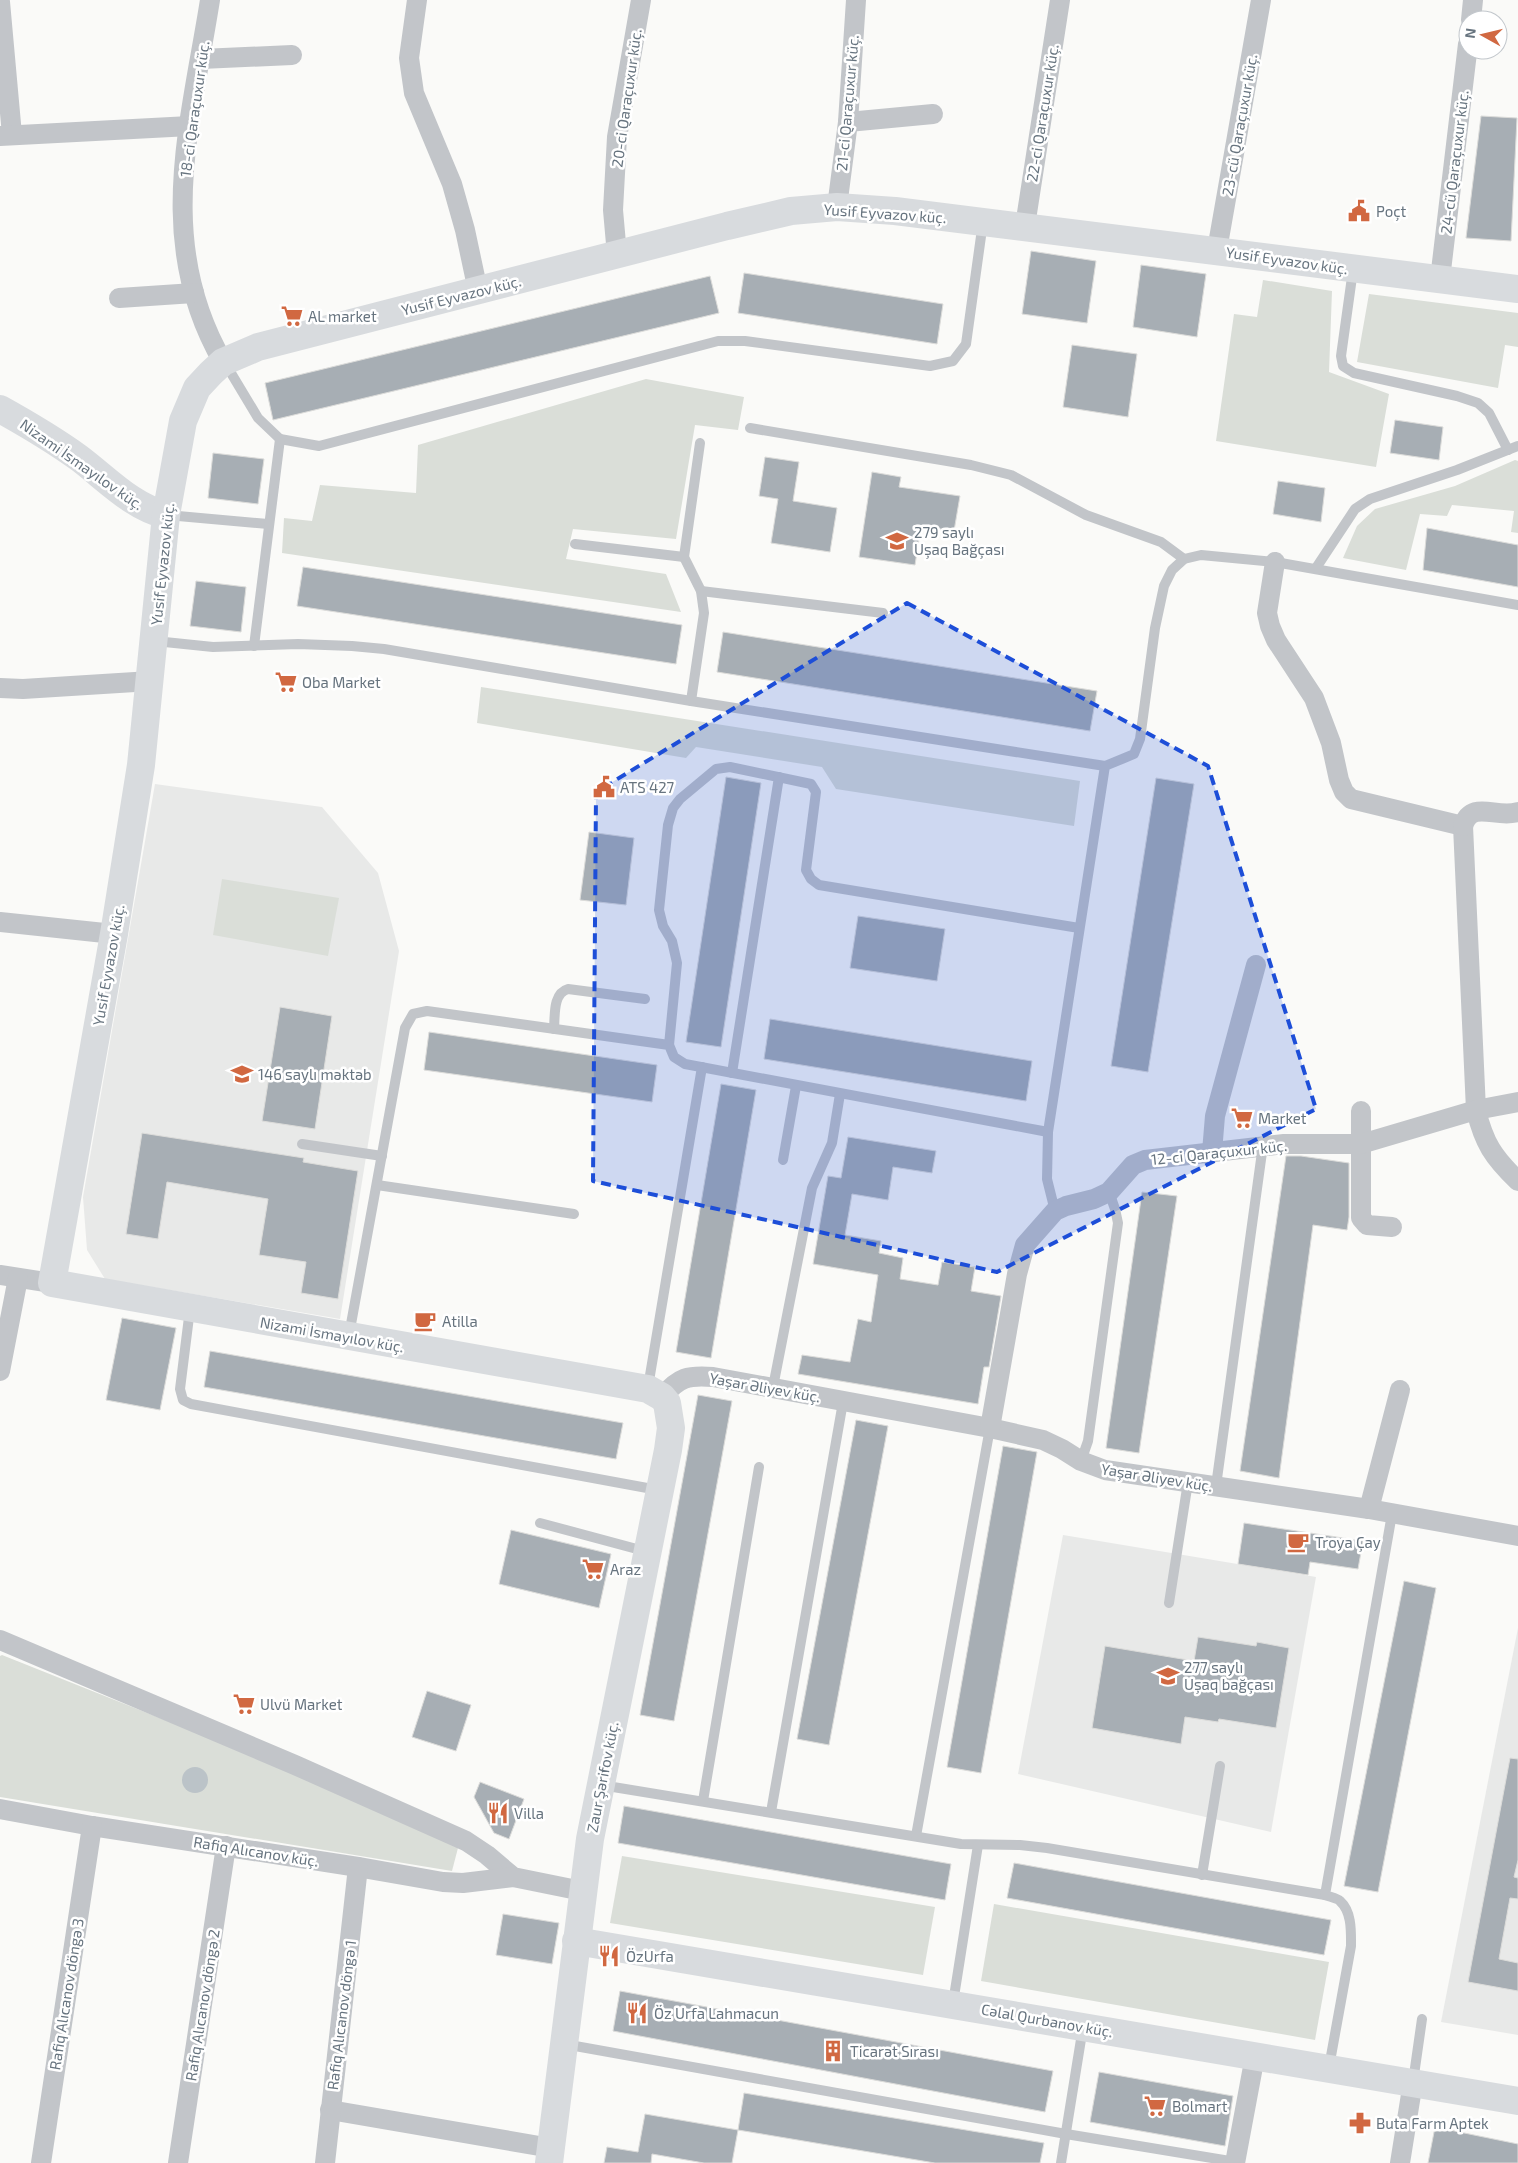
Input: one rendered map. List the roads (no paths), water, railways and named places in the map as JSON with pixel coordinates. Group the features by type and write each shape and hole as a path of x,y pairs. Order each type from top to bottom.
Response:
{"street":[{"name":"18-ci Qaraçuxur küç.","path":"210,0 185,154 182,220 184,251 194,293 212,342 224,362"},
{"path":"417,0 409,58 414,93 452,184 465,230 478,291"},
{"name":"20-ci Qaraçuxur küç.","path":"618,255 613,210 618,138 641,0"},
{"name":"21-ci Qaraçuxur küç.","path":"837,207 848,122 856,0"},
{"name":"22-ci Qaraçuxur küç.","path":"1025,226 1060,0"},
{"name":"23-cü Qaraçuxur küç.","path":"1217,250 1261,0"},
{"path":"0,2 6,135 190,126"},
{"path":"201,59 292,56"},
{"name":"24-cü Qaraçuxur küç.","path":"1440,279 1466,60"},
{"path":"848,122 932,114"},
{"name":"Yusif Eyvazov küç.","path":"52,1283 114,934 141,765 166,515 186,413 197,388 224,362 258,347 727,226 791,211 837,207 895,211 1025,226 1518,289"},
{"path":"119,298 194,293"},
{"name":"Nizami İsmayılov küç.","path":"0,409 80,459 138,504 151,511 166,515"},
{"path":"1275,562 1268,613 1270,626 1276,640 1314,698 1331,743 1339,780 1344,792 1351,799 1463,826"},
{"path":"0,688 23,689 150,680"},
{"path":"1518,812 1512,814 1473,811 1466,816 1463,826 1476,1110 1484,1139 1500,1164 1518,1180"},
{"path":"0,922 114,934"},
{"path":"1212,1152 1215,1116 1256,966"},
{"name":"12-ci Qaraçuxur küç.","path":"1055,1211 1066,1206 1094,1200 1109,1192 1133,1165 1145,1160 1263,1145 1361,1144 1476,1110 1518,1102"},
{"path":"1361,1112 1361,1218 1367,1225 1392,1227"},
{"path":"990,1428 1017,1274 1025,1245 1055,1211"},
{"path":"0,1371 9,1276"},
{"name":"Nizami İsmayılov küç.","path":"9,1276 655,1393"},
{"name":"Yaşar Əliyev küç.","path":"655,1393 684,1378 698,1376 773,1387 843,1402 990,1428 1043,1440 1081,1461 1105,1470 1369,1509 1518,1536"},
{"path":"1369,1509 1400,1390"},
{"name":"Zaur Şərifov küç.","path":"550,2155 582,1891 600,1785 649,1552 671,1428 667,1403 655,1393"},
{"path":"0,1640 295,1764 466,1841 487,1855 513,1877 582,1891"},
{"name":"Rafiq Alıcanov küç.","path":"0,1809 92,1826 443,1882 463,1883 513,1877"},
{"name":"Rafiq Alıcanov döngə 3","path":"41,2163 92,1826"},
{"name":"Rafiq Alıcanov döngə 2","path":"178,2163 226,1846"},
{"name":"Rafiq Alıcanov döngə 1","path":"324,2163 358,1867"},
{"name":"Cəlal Qurbanov küç.","path":"576,1942 953,2004 1518,2101"},
{"path":"1235,2162 1255,2056"},
{"path":"1400,2163 1414,2082"},
{"path":"330,2110 550,2155"}],"lane":[{"path":"224,362 258,418 280,439 319,446 718,341 745,340 930,366 953,361 966,344 983,221"},
{"path":"1353,269 1341,356 1343,366 1354,373 1457,396 1478,403 1489,413 1508,450"},
{"path":"750,428 971,465 1011,475 1086,515 1162,542 1184,559"},
{"path":"254,646 280,439"},
{"path":"691,701 704,613 701,591 684,558 700,443"},
{"path":"1316,568 1355,509 1370,499 1388,491 1442,475 1518,446"},
{"path":"166,515 268,524"},
{"path":"574,544 684,558"},
{"path":"154,641 212,647 323,645 384,649 691,701 1105,766 1134,754 1140,739 1155,628 1164,586 1172,570 1184,559 1201,555 1275,562 1518,605"},
{"path":"701,591 883,613"},
{"path":"1055,1211 1047,1180 1048,1132 1105,766"},
{"path":"1048,1132 702,1068 685,1064 674,1057 669,1045 677,963 672,941 663,926 659,910 668,825 673,808 680,799 716,769 730,767 811,784 816,792 806,870 811,879 819,884 1079,928"},
{"path":"732,1073 779,778"},
{"path":"554,1029 558,996 561,991 568,989 645,999"},
{"path":"349,1337 405,1028 413,1014 427,1012 669,1045"},
{"path":"655,1393 702,1068"},
{"path":"784,1160 796,1086"},
{"path":"773,1387 812,1188 832,1143 840,1094"},
{"path":"302,1144 382,1156"},
{"path":"1216,1486 1263,1145"},
{"path":"377,1185 574,1214"},
{"path":"1081,1461 1088,1441 1118,1222 1109,1192"},
{"path":"190,1308 180,1389 183,1400 191,1404 661,1490"},
{"path":"771,1812 843,1402"},
{"path":"916,1836 990,1428"},
{"path":"703,1801 758,1467"},
{"path":"1169,1603 1188,1482"},
{"path":"1325,1895 1392,1514"},
{"path":"540,1523 649,1552"},
{"path":"1202,1875 1220,1766"},
{"path":"600,1785 961,1844 1020,1845 1325,1895 1340,1900 1348,1912 1352,1927 1351,1946 1329,2068"},
{"path":"953,2004 978,1845"},
{"path":"1414,2082 1422,2019"},
{"path":"1061,2163 1083,2026"},
{"path":"563,2044 1066,2134 1235,2162"}],"place":[{"name":"Poçt","path":"1359,211"},
{"name":"AL market","path":"292,316"},
{"name":"279 saylı Uşaq Bağçası","path":"897,541"},
{"name":"Oba Market","path":"286,682"},
{"name":"ATS 427","path":"604,787"},
{"name":"146 saylı məktəb","path":"242,1074"},
{"name":"Market","path":"1242,1118"},
{"name":"Atilla","path":"425,1321"},
{"name":"Troya Çay","path":"1298,1542"},
{"name":"Araz","path":"593,1569"},
{"name":"277 saylı Uşaq bağçası","path":"1168,1676"},
{"name":"Ulvü Market","path":"244,1704"},
{"name":"Villa","path":"498,1813"},
{"name":"ÖzUrfa","path":"609,1956"},
{"name":"Öz Urfa Lahmacun","path":"637,2013"},
{"name":"Ticarət Sırası","path":"833,2051"},
{"name":"Bolmart","path":"1155,2106"},
{"name":"Buta Farm Aptek","path":"1360,2123"}]}
